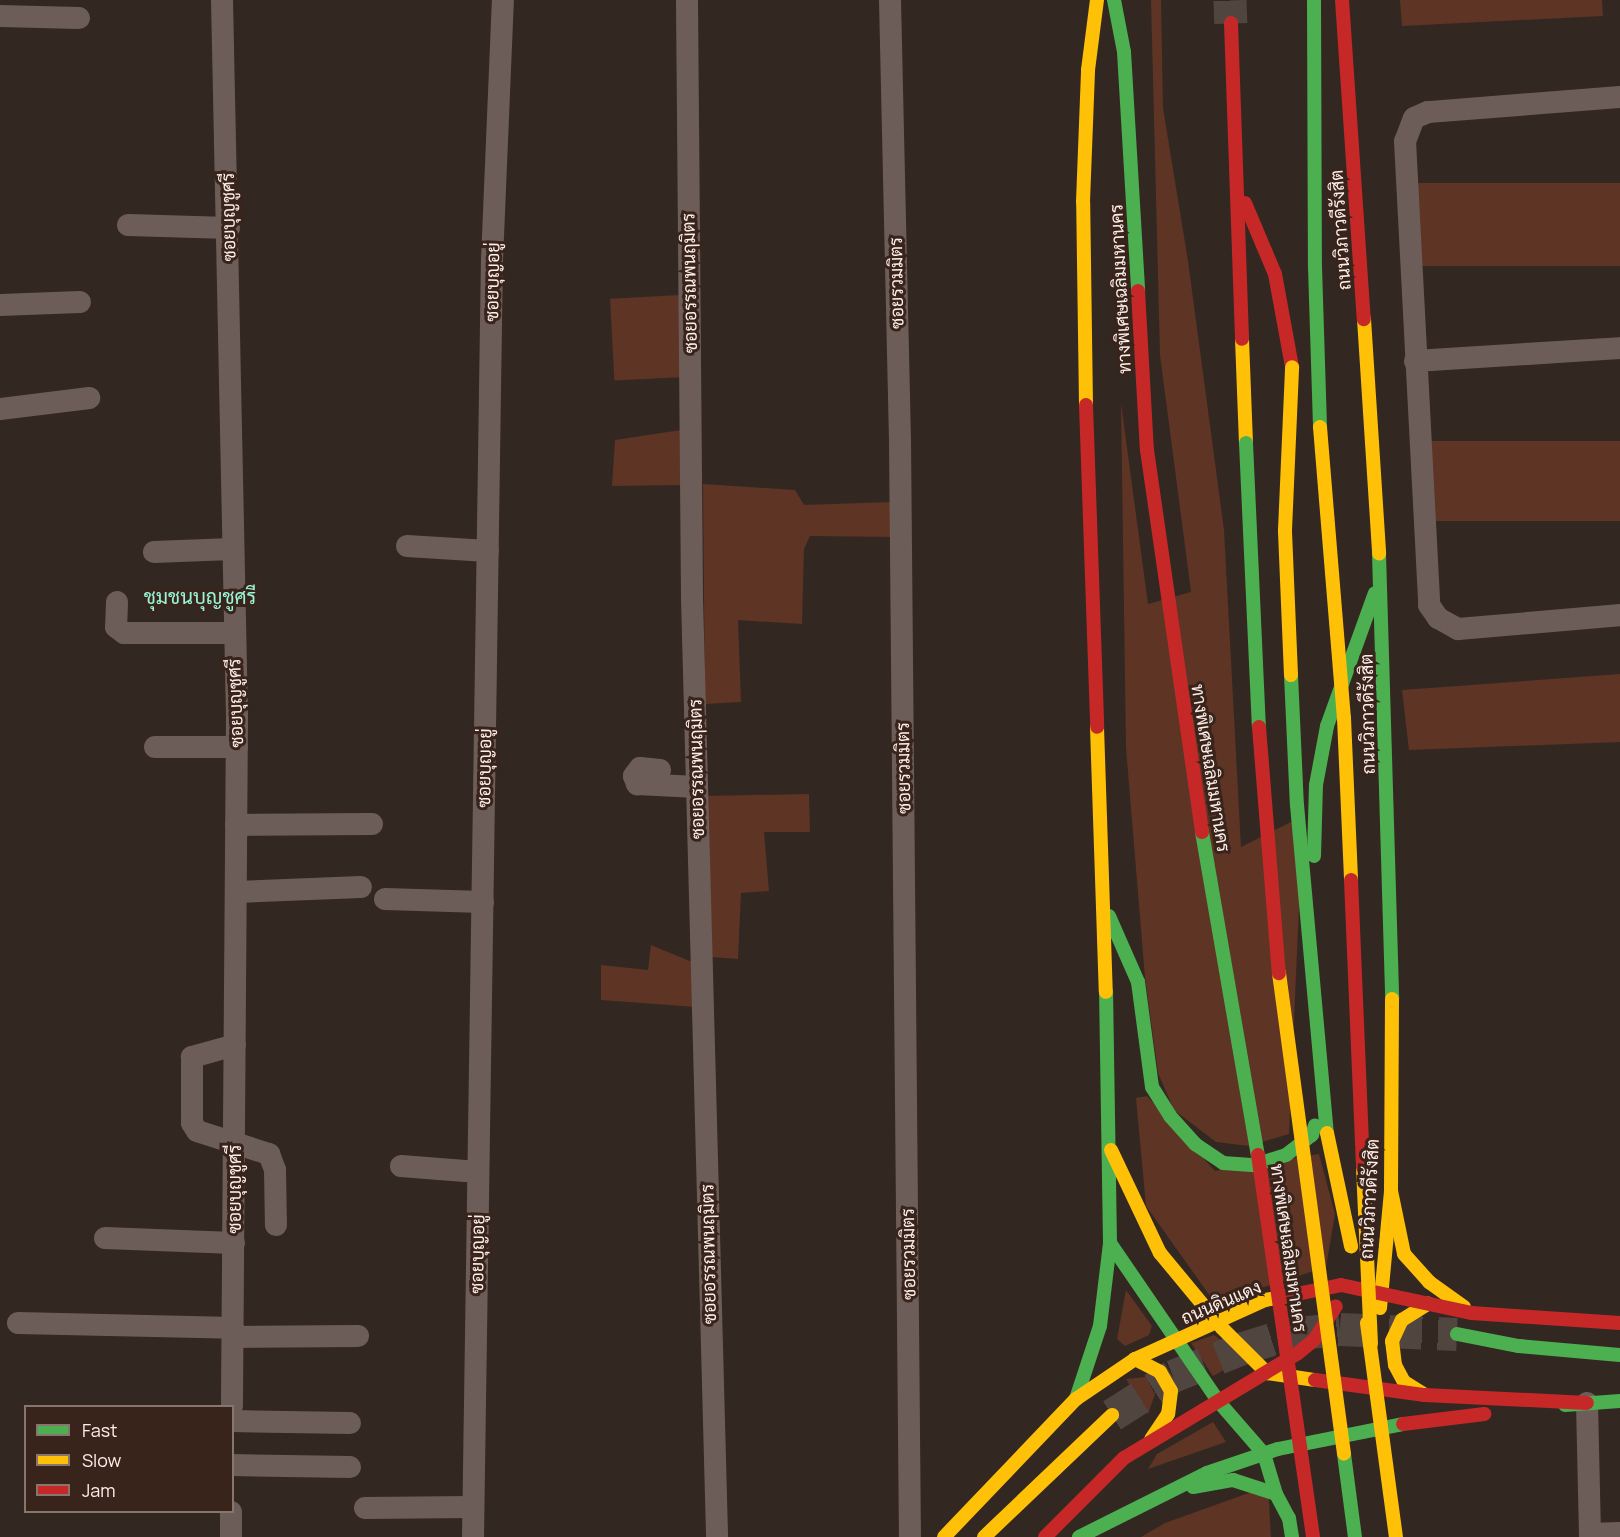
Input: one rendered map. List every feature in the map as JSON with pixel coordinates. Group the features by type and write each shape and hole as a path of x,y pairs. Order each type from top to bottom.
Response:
{"main road":[{"path":"1076,1399 1100,1326 1110,1243 1111,1150 1105,909 1087,496 1083,202 1088,70 1097,0"},
{"name":"ทางพิเศษเฉลิมมหานคร","path":"1114,0 1124,52 1147,450 1192,775 1247,1079 1313,1537"},
{"path":"1314,0 1315,267 1321,444 1344,718 1371,1344"},
{"name":"ถนนวิภาวดีรังสิต","path":"1342,0 1381,576 1392,1002 1391,1191 1371,1389 1378,1517"},
{"name":"ทางพิเศษเฉลิมมหานคร","path":"1232,24 1246,443 1263,802 1284,1025 1355,1537"},
{"path":"1238,184 1275,274 1292,367 1285,530 1297,805 1325,1124 1371,1344 1396,1537"},
{"path":"1045,1537 1096,1482 1151,1439 1267,1373 1314,1340 1328,1323 1342,1275 1348,1221 1326,1018 1312,837 1316,784 1327,726 1381,576"},
{"path":"1105,909 1125,946 1138,981 1152,1088 1170,1116 1195,1144 1223,1163 1255,1165 1286,1155 1311,1135 1320,1113 1326,1018"},
{"path":"1111,1150 1160,1253 1217,1322 1267,1373 1425,1395 1587,1403"},
{"path":"1391,1191 1404,1254 1429,1282 1472,1313"},
{"path":"1110,1243 1218,1401 1264,1454 1276,1494 1289,1518 1292,1537"},
{"name":"ถนนดินแดง","path":"944,1537 1076,1399 1135,1359 1265,1300 1342,1275 1382,1293 1472,1313 1620,1323"},
{"path":"1425,1395 1404,1382 1395,1365 1392,1341 1402,1320 1428,1304"},
{"path":"1457,1334 1519,1346 1620,1355"},
{"path":"1135,1359 1160,1372 1171,1391 1168,1414 1151,1439"},
{"path":"1078,1537 1164,1492 1264,1454 1373,1428 1620,1401"},
{"path":"984,1537 1112,1415"},
{"path":"1164,1492 1233,1480 1257,1485 1276,1494"}],"street":[{"name":"ซอยบุญชูศรี","path":"222,0 229,228 232,633 237,747 232,1405"},
{"name":"ซอยบุญอยู่","path":"473,1537 492,260 503,0"},
{"name":"ซอยอรรณพนฤมิตร","path":"687,0 697,787 717,1537"},
{"name":"ซอยรวมมิตร","path":"890,0 900,440 910,1537"},
{"path":"0,16 79,18"},
{"path":"1620,97 1453,109 1414,118 1405,141 1429,605 1438,618 1458,629 1620,615"},
{"path":"128,225 229,228"},
{"path":"0,305 80,302"},
{"path":"1415,361 1620,348"},
{"path":"0,409 89,398"},
{"path":"407,546 488,551"},
{"path":"154,552 232,549"},
{"path":"117,602 116,627 123,633 232,633"},
{"path":"155,747 237,747"},
{"path":"660,770 640,768 634,776 637,784 697,787"},
{"path":"236,825 372,824"},
{"path":"236,892 361,887"},
{"path":"386,899 483,902"},
{"path":"235,1045 197,1053 192,1057 192,1123 197,1131 255,1146 269,1154 272,1161 276,1225"},
{"path":"401,1166 478,1172"},
{"path":"105,1238 234,1243"},
{"path":"18,1323 358,1336"},
{"path":"1587,1403 1590,1536 1620,1533"},
{"path":"234,1421 350,1423"},
{"path":"234,1465 350,1467"},
{"path":"365,1508 473,1506"},
{"path":"231,1513 231,1537"}],"shaded area":[{"path":"1151,0 1161,0 1163,108 1188,261 1224,530 1241,847 1303,816 1289,1134 1249,1146 1216,1142 1174,1110 1158,1073 1145,977 1126,748 1121,403 1148,604 1191,592 1160,355"},
{"path":"1400,0 1602,0 1603,16 1402,26"},
{"path":"1409,183 1620,183 1620,266 1409,266"},
{"path":"680,295 684,377 614,381 610,299"},
{"path":"681,430 685,485 612,486 615,440"},
{"path":"1425,441 1620,441 1620,521 1425,521"},
{"path":"703,484 795,490 804,505 892,502 895,537 810,536 804,549 802,624 738,620 741,702 705,704"},
{"path":"1620,674 1620,742 1409,750 1402,690"},
{"path":"809,794 810,832 764,832 769,891 741,893 738,959 711,957 705,796"},
{"path":"651,945 692,962 696,1007 601,1000 601,965 648,970"},
{"path":"1147,1096 1215,1171 1319,1154 1335,1214 1326,1267 1215,1303 1146,1206 1136,1098"},
{"path":"1126,1290 1152,1326 1149,1335 1125,1346 1117,1339"},
{"path":"1214,1335 1245,1358 1213,1376 1191,1343"},
{"path":"1146,1377 1155,1394 1148,1414 1126,1379"},
{"path":"1213,1422 1226,1442 1148,1469 1157,1454"},
{"path":"1268,1486 1271,1537 1141,1537 1165,1523"}],"tunnel":[{"path":"1230,0 1231,23"},
{"path":"1112,1415 1173,1376 1240,1349 1288,1334 1340,1329 1457,1334"}],"traffic: fast":[{"path":"1114,0 1124,52 1138,291"},
{"path":"1314,0 1315,267 1320,427"},
{"path":"1246,443 1259,727"},
{"path":"1379,554 1392,999"},
{"path":"1314,856 1316,785 1327,726 1375,593"},
{"path":"1291,675 1297,805 1327,1133"},
{"path":"1202,832 1258,1155"},
{"path":"1109,916 1138,982 1152,1087 1170,1116 1195,1144 1223,1163 1255,1165 1286,1155 1312,1135 1315,1125"},
{"path":"1076,1399 1100,1326 1110,1243 1106,992"},
{"path":"1110,1243 1218,1401 1264,1454 1276,1494"},
{"path":"1457,1334 1519,1346 1620,1355"},
{"path":"1565,1405 1620,1401"},
{"path":"1079,1537 1207,1473 1278,1449 1403,1424"},
{"path":"1344,1454 1355,1537"},
{"path":"1193,1487 1233,1480 1276,1494 1289,1518 1292,1537"}],"traffic: slow":[{"path":"1086,405 1083,202 1088,70 1097,0"},
{"path":"1364,319 1379,554"},
{"path":"1242,339 1246,443"},
{"path":"1291,675 1285,530 1292,367"},
{"path":"1320,427 1344,718 1351,880"},
{"path":"1097,727 1106,992"},
{"path":"1279,973 1344,1454"},
{"path":"1380,1308 1391,1191 1392,999"},
{"path":"1327,1133 1351,1246"},
{"path":"1111,1150 1160,1253 1222,1328 1267,1373 1315,1380"},
{"path":"1363,1168 1371,1344"},
{"path":"1391,1191 1404,1254 1429,1282 1464,1307"},
{"path":"944,1537 1076,1399 1135,1359 1265,1300 1287,1296"},
{"path":"1425,1395 1404,1382 1395,1365 1392,1341 1402,1320 1428,1304"},
{"path":"1367,1323 1396,1537"},
{"path":"1135,1359 1160,1372 1171,1391 1168,1414 1151,1439"},
{"path":"984,1537 1112,1415"}],"traffic: jam":[{"path":"1342,0 1364,319"},
{"path":"1231,23 1242,339"},
{"path":"1245,203 1275,274 1292,367"},
{"path":"1138,291 1147,450"},
{"path":"1086,405 1097,727"},
{"path":"1147,450 1202,832"},
{"path":"1259,727 1279,973"},
{"path":"1351,880 1363,1168"},
{"path":"1258,1155 1313,1537"},
{"path":"1287,1296 1341,1285 1472,1313 1620,1323"},
{"path":"1045,1537 1124,1458 1298,1353 1314,1340 1336,1306"},
{"path":"1315,1380 1425,1395 1587,1403"},
{"path":"1403,1424 1484,1414"}],"district":[{"name":"ชุมชนบุญชูศรี","path":"200,596"}]}
